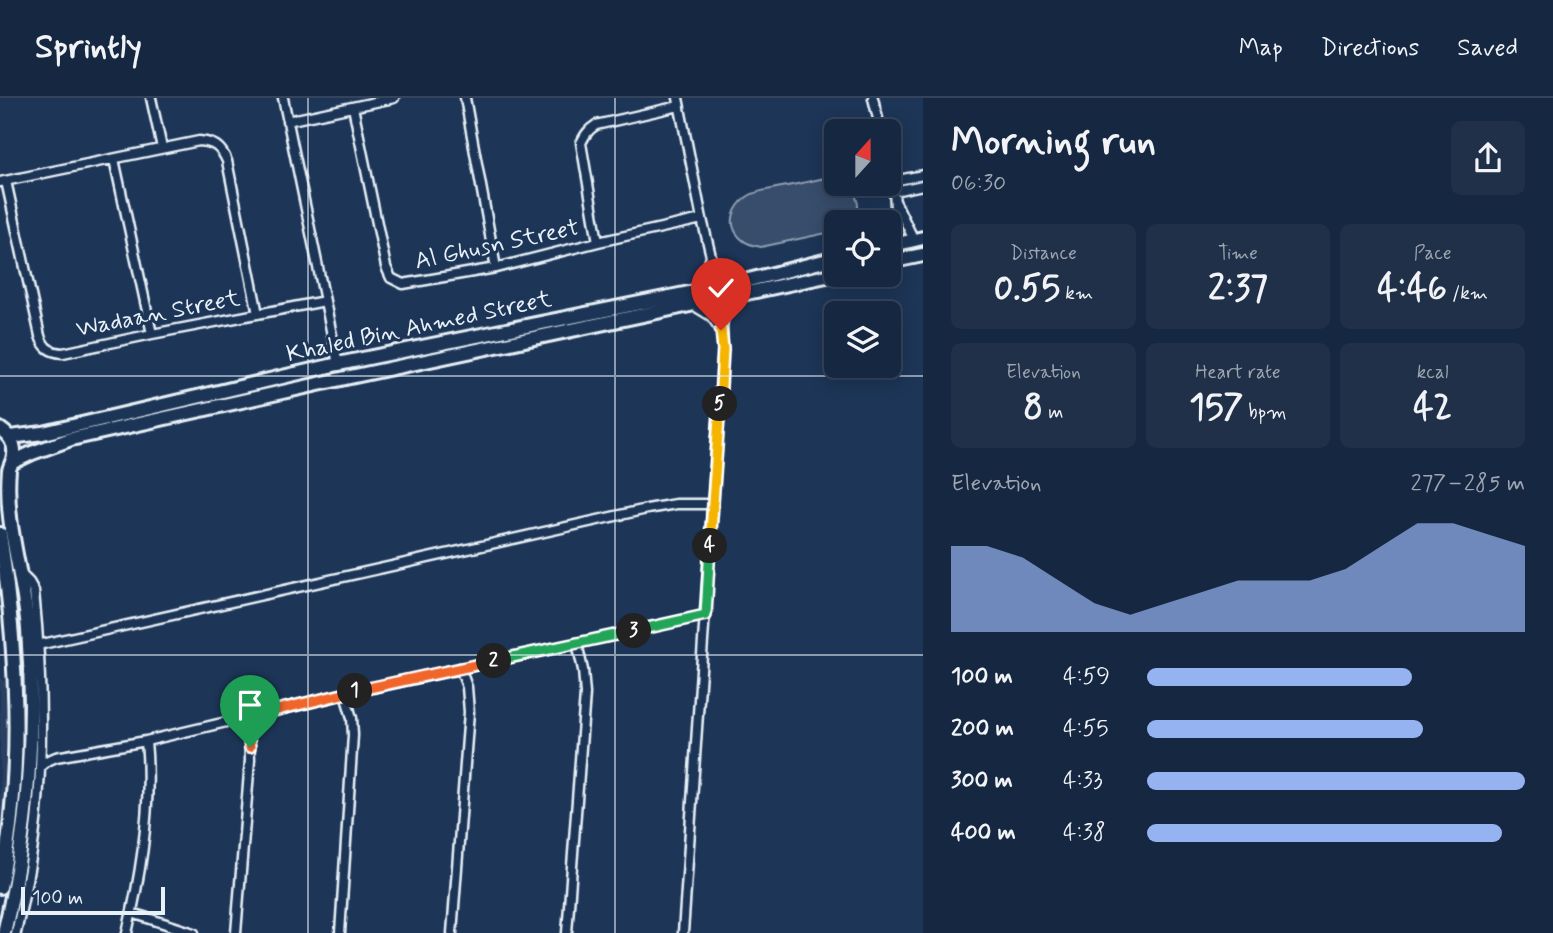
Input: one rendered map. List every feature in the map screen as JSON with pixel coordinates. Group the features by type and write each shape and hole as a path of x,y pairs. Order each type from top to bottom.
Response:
{"main road":[{"path":"901,260 923,255"},
{"name":"Khaled Bin Ahmed Street","path":"5,433 43,433 338,364 729,285 824,261"},
{"name":"Khaled Bin Ahmed Street","path":"7,470 32,453 71,439 824,277"},
{"path":"4,933 26,819 31,754 28,627 8,503 7,470 15,454 14,445 5,433"},
{"path":"0,534 10,613 15,735 10,818 0,887"}],"street":[{"path":"151,98 162,148"},
{"path":"282,98 338,364"},
{"path":"288,121 394,98"},
{"path":"465,98 496,268"},
{"path":"873,98 878,119"},
{"path":"598,242 581,143 585,135 596,125 678,102 711,256 729,285"},
{"name":"Al Ghusn Street","path":"354,107 386,267 391,278 402,284 496,268 702,219"},
{"path":"3,181 198,141 217,146 227,162 258,314"},
{"path":"114,159 152,334"},
{"path":"901,187 923,175"},
{"name":"Wadaan Street","path":"3,181 40,336 43,344 55,353 63,354 325,301"},
{"path":"901,190 923,185"},
{"path":"896,196 918,239"},
{"path":"698,290 705,278 711,256"},
{"path":"683,933 723,349 721,330 726,311 740,295"},
{"path":"693,305 711,316 721,330"},
{"path":"38,645 647,509 689,503 713,504"},
{"path":"16,933 31,861 40,767 38,645 34,591 20,573"},
{"path":"40,767 56,757 146,741 460,668 706,615"},
{"path":"567,933 585,694 578,643"},
{"path":"452,933 469,712 467,687 460,668"},
{"path":"340,933 353,735 352,718 345,694"},
{"path":"236,933 250,760 245,718"},
{"path":"127,933 146,815 146,741"},
{"path":"40,747 47,754 56,757"},
{"path":"132,913 194,933"}],"shaded area":[{"path":"824,178 824,196 855,196 858,208 824,210 824,234 761,247 740,238 733,226 733,220 735,210 742,202 750,195"},
{"path":"0,678 7,684 3,845 0,846"}],"route":[{"path":"250,747 245,718 706,615 723,349 721,330"}]}
